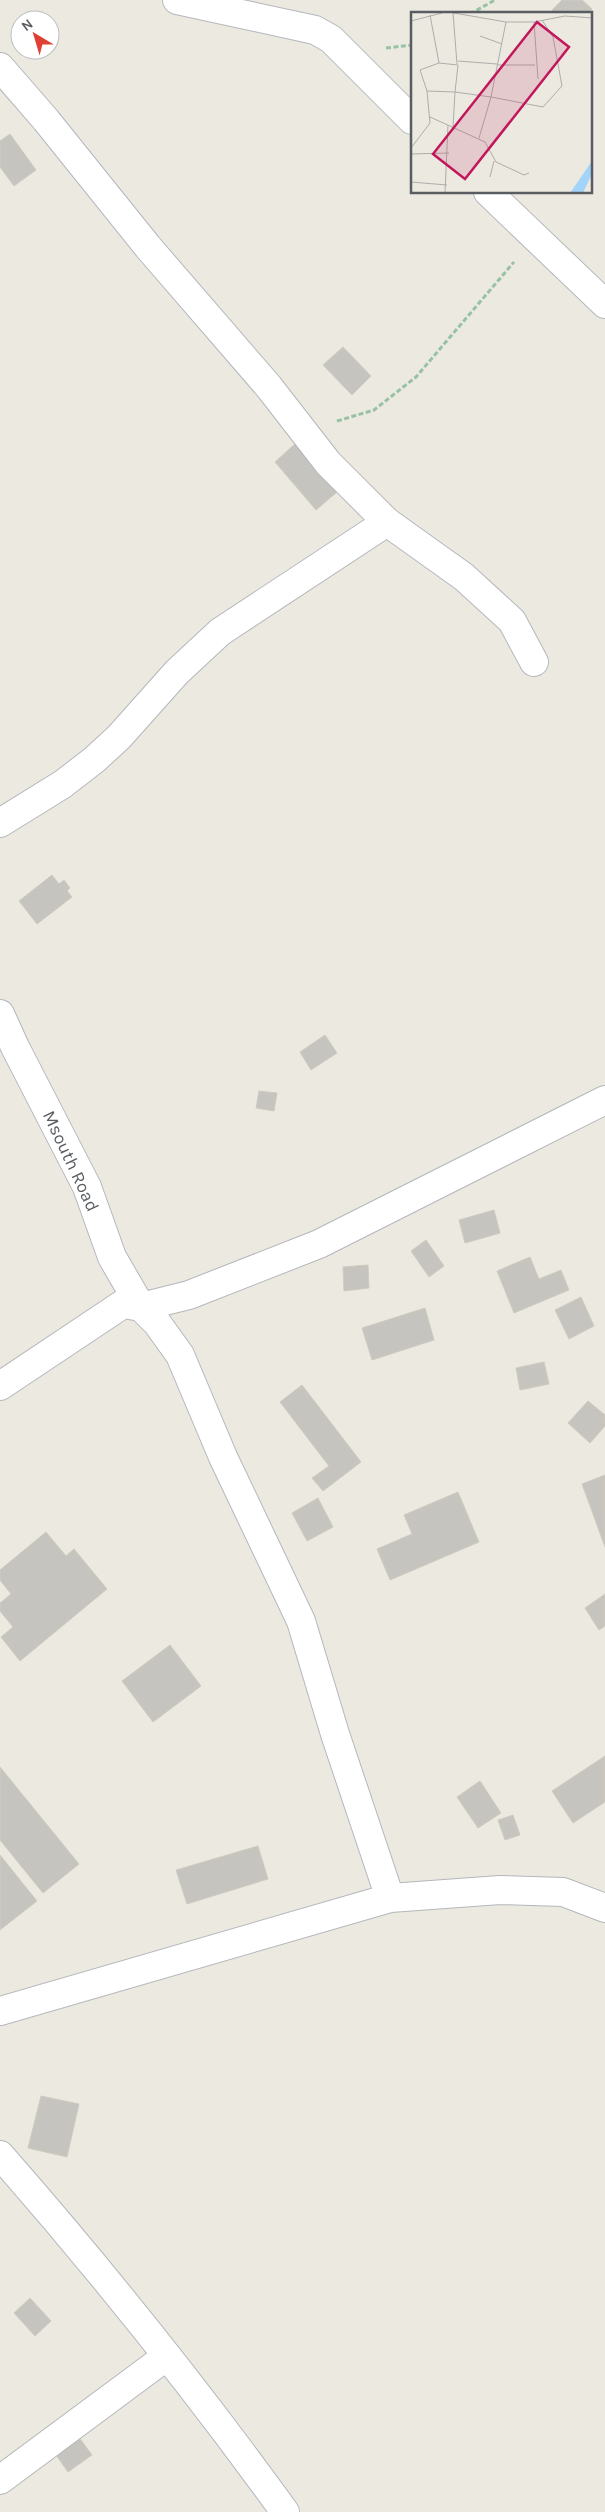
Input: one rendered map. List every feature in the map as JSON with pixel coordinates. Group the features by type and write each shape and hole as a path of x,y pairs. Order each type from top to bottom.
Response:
{"street":[{"path":"177,0 315,30 331,39 411,119"},
{"path":"0,68 46,120 148,247 269,387 328,464 387,522 464,577 512,621 534,662"},
{"path":"490,194 605,304"},
{"path":"0,823 63,784 94,760 119,737 177,672 220,632 387,522"},
{"name":"Msouth Road","path":"0,1014 87,1187 112,1257 142,1307 158,1323 180,1355 223,1457 301,1621 335,1734 390,1898"},
{"path":"0,1386 123,1304 142,1307 190,1294 320,1244 605,1100"},
{"path":"0,2012 390,1898 500,1890 563,1892 605,1908"},
{"path":"0,2154 48,2209 167,2356 244,2455 285,2512"},
{"path":"0,2480 167,2356"}],"path":[{"path":"474,12 495,0"},
{"path":"300,429 354,418 374,410 416,377 535,237"}],"building":[{"path":"562,0 582,0 592,9 590,12 554,12 552,10"},
{"path":"10,134 36,170 14,186 0,167 0,141"},
{"path":"343,347 371,376 352,395 323,365"},
{"path":"296,443 337,492 316,510 275,462"},
{"path":"52,875 59,884 64,880 70,888 67,891 72,897 37,924 19,901"},
{"path":"325,1035 337,1053 311,1070 300,1052"},
{"path":"259,1091 277,1093 274,1111 256,1108"},
{"path":"494,1210 500,1233 465,1243 459,1220"},
{"path":"426,1240 444,1266 429,1277 411,1251"},
{"path":"530,1257 539,1279 561,1270 569,1290 514,1313 497,1271"},
{"path":"368,1265 369,1288 344,1291 343,1267"},
{"path":"581,1297 594,1326 569,1339 555,1310"},
{"path":"425,1308 434,1340 372,1360 362,1328"},
{"path":"544,1362 549,1384 520,1390 516,1368"},
{"path":"302,1385 361,1462 323,1491 312,1478 329,1466 280,1402"},
{"path":"588,1401 605,1415 605,1426 590,1443 568,1423"},
{"path":"605,1475 605,1547 582,1484"},
{"path":"458,1492 479,1542 390,1580 377,1549 412,1534 404,1515"},
{"path":"318,1498 333,1527 307,1541 292,1513"},
{"path":"46,1532 66,1556 74,1549 107,1589 20,1661 1,1637 13,1627 0,1611 0,1603 11,1594 0,1580 0,1570"},
{"path":"605,1594 605,1626 599,1630 585,1608"},
{"path":"170,1645 201,1686 153,1722 122,1681"},
{"path":"605,1756 605,1802 573,1823 552,1791"},
{"path":"0,1767 79,1864 43,1893 0,1840"},
{"path":"480,1781 501,1813 478,1828 457,1797"},
{"path":"513,1815 520,1835 505,1840 498,1820"},
{"path":"258,1846 268,1879 187,1904 176,1870"},
{"path":"0,1855 37,1901 0,1930"},
{"path":"41,2096 79,2104 67,2157 28,2148"},
{"path":"30,2298 51,2321 35,2336 14,2313"},
{"path":"78,2436 92,2455 68,2472 54,2452"}]}
